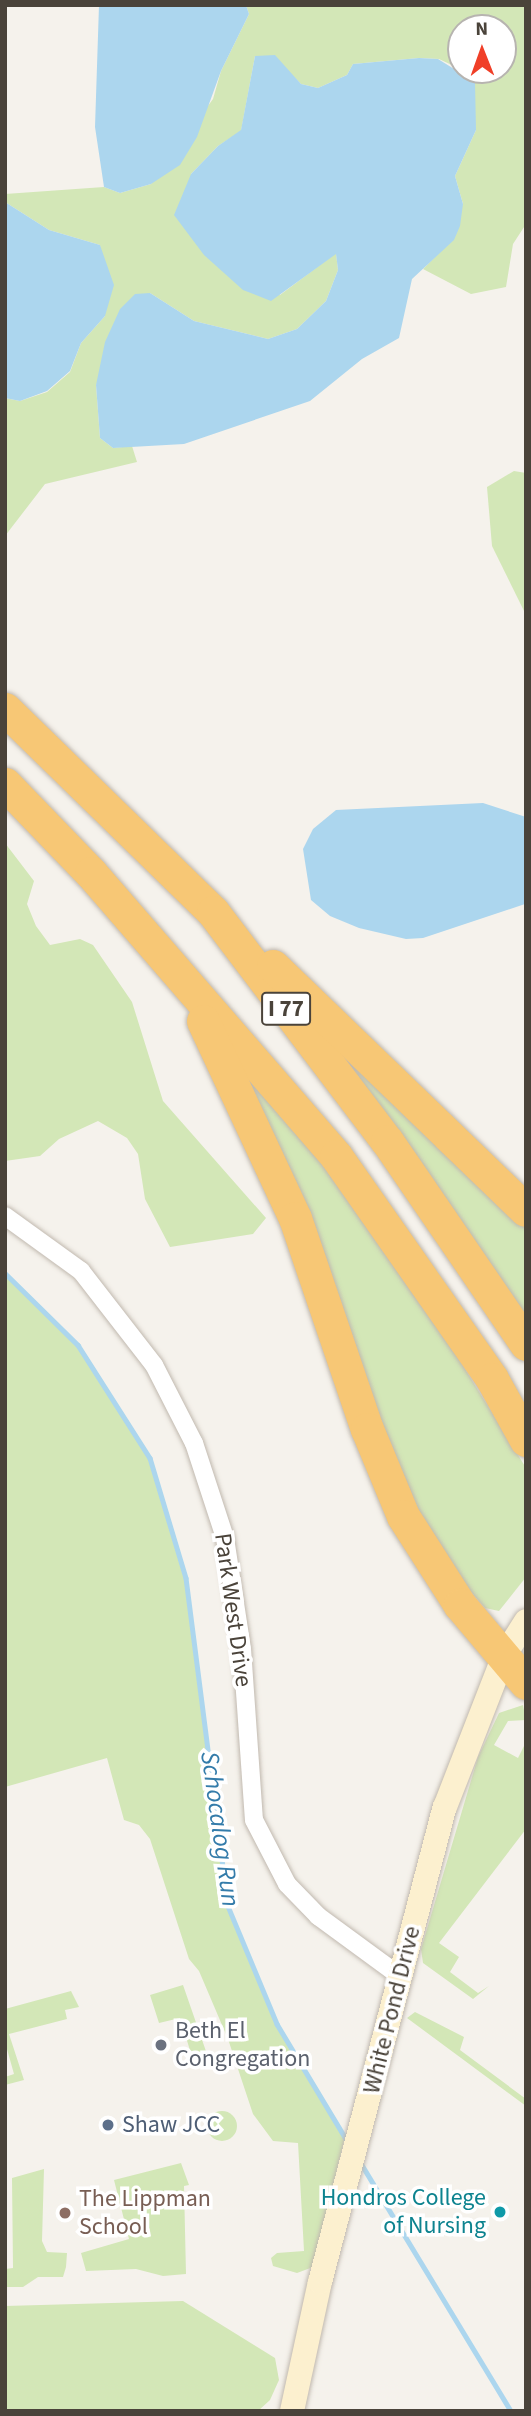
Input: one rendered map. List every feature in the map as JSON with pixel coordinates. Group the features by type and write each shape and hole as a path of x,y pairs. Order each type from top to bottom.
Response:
{"highway":[{"name":"I 77","path":"5,709 213,912 409,1171 526,1344"},
{"name":"I 77","path":"5,784 91,873 336,1156 492,1379 526,1440"},
{"path":"213,912 526,1210"},
{"path":"181,978 254,1124 295,1218 367,1429 403,1516 440,1578 526,1683"}],"street":[{"name":"Park West Drive","path":"5,1216 81,1271 154,1365 194,1443 225,1538 242,1649 254,1820 288,1884 318,1916 401,1977"},
{"name":"White Pond Drive","path":"292,2411 320,2282 355,2158 445,1807 504,1656 526,1620"}],"green space":[{"path":"246,5 526,5 526,224 513,244 506,287 471,294 423,269 435,257 463,204 455,176 476,130 463,84 517,84 517,14 447,14 447,63 439,59 419,58 353,64 347,75 318,88 301,84 290,73 255,56 241,131 218,146 191,174 280,295 336,253 338,270 326,301 297,329 268,339 194,321 150,293 96,385 100,438 113,448 132,446 137,462 45,484 5,536 5,398 20,401 47,392 70,372 81,343 105,316 100,245 49,230 5,202 5,194 104,187 120,193 151,184 213,99 221,71 249,14"},
{"path":"514,471 526,473 526,615 492,546 487,487"},
{"path":"5,843 34,881 27,904 36,926 50,945 80,939 93,945 132,1002 163,1101 266,1218 253,1234 170,1247 145,1199 138,1154 127,1138 98,1121 59,1139 40,1156 5,1161"},
{"path":"308,1016 526,1226 526,1318"},
{"path":"227,1043 300,1134 439,1327 526,1468 526,1577 499,1611 485,1608 447,1564 395,1471"},
{"path":"5,1273 78,1345 150,1458 186,1578 228,1906 277,2024 345,2137 313,2267 297,2273 273,2266 271,2258 277,2253 304,2251 298,2143 273,2141 253,2114 228,2039 199,1971 189,1959 150,1839 139,1825 124,1820 107,1758 5,1787"},
{"path":"523,1705 526,1720 508,1721 494,1745 518,1758 526,1742 526,1829 439,1943 459,1957 450,1972 478,1993 489,1986 473,1999 423,1963 421,1949 478,1757 499,1713"},
{"path":"183,1985 208,2057 193,2060 180,2018 159,2023 150,1995"},
{"path":"71,1991 79,2007 65,2010 67,2019 9,2034 24,2080 5,2085 5,2077 14,2074 5,2042 5,2009"},
{"path":"415,2012 464,2037 460,2050 526,2099 526,2106 407,2018"},
{"path":"222,2111 233,2115 237,2126 233,2137 222,2141 211,2137 207,2126 211,2115"},
{"path":"181,2163 189,2185 184,2186 186,2274 163,2276 136,2269 86,2271 81,2253 129,2239 114,2180"},
{"path":"44,2169 42,2241 47,2252 67,2253 63,2277 38,2277 23,2287 5,2287 5,2269 13,2268 12,2178"},
{"path":"183,2301 275,2358 279,2380 270,2400 258,2411 5,2411 5,2306"}],"water":[{"path":"99,5 246,5 249,14 221,71 197,137 180,165 151,184 120,193 104,187 95,127"},
{"path":"275,55 301,84 318,88 347,75 353,64 419,58 438,59 447,65 447,84 475,84 476,130 455,176 463,204 460,226 454,240 412,279 399,338 362,359 310,401 184,444 113,448 100,438 96,385 105,342 120,309 135,294 150,293 194,321 268,339 297,329 326,301 338,270 336,254 271,301 243,290 204,255 174,215 191,174 218,146 241,130 255,56"},
{"path":"5,202 49,230 100,245 114,285 105,316 81,343 70,371 47,391 20,401 5,398"},
{"path":"483,803 526,817 525,904 423,938 406,939 359,928 330,916 311,900 303,849 313,829 336,810"}],"waterway":[{"name":"Schocalog Run","path":"5,1273 78,1345 150,1458 186,1578 228,1906 277,2024 348,2142"},
{"name":"Schocalog Run","path":"362,2165 511,2411"}],"place":[{"name":"Beth El Congregation","path":"161,2045"},
{"name":"Shaw JCC","path":"108,2125"},
{"name":"Hondros College of Nursing","path":"500,2212"},
{"name":"The Lippman School","path":"65,2213"}]}
